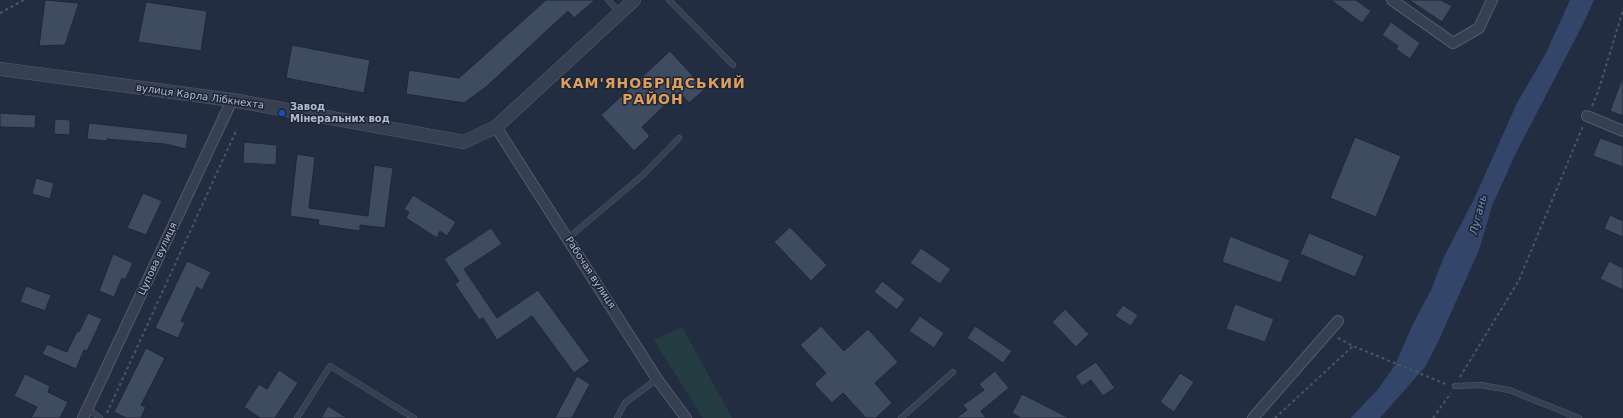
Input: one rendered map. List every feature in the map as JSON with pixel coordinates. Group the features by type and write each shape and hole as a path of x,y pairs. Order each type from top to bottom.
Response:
{"street":[{"name":"вулиця Карла Лібкнехта","path":"0,69 232,100 464,142 496,127 634,0"},
{"path":"1392,0 1453,43 1479,28 1492,0"},
{"name":"Цупова вулиця","path":"85,413 232,100"},
{"path":"1587,116 1623,131"},
{"name":"Рабочая вулиця","path":"496,127 657,379 686,418"},
{"path":"1253,418 1338,321"}],"lane":[{"path":"608,0 620,13"},
{"path":"669,0 733,65"},
{"path":"567,239 642,174 679,138"},
{"path":"296,418 330,366 414,418"},
{"path":"901,418 953,372"},
{"path":"617,418 624,403 657,379"},
{"path":"1455,386 1481,385 1509,390 1579,418"},
{"path":"85,413 100,418"}],"path":[{"path":"0,13 24,0"},
{"path":"1433,418 1455,386 1519,280 1598,92 1623,10"},
{"path":"104,418 238,129"},
{"path":"1329,332 1353,346 1434,380 1455,386"},
{"path":"1275,418 1353,346"}],"green space":[{"path":"682,327 732,418 703,418 654,340"}],"water":[{"name":"Лугань","path":"1570,0 1594,0 1516,153 1492,206 1479,250 1438,342 1425,367 1380,418 1351,418 1379,388 1395,365 1413,324 1431,290 1443,259 1475,197 1517,103 1546,53"}],"building":[{"path":"45,0 79,3 65,45 39,46"},
{"path":"546,0 595,0 574,18 568,11 486,87 464,103 406,94 409,70 459,78"},
{"path":"1331,0 1356,0 1371,11 1362,23"},
{"path":"1409,0 1441,0 1452,6 1442,22"},
{"path":"146,2 207,11 201,51 138,42"},
{"path":"1391,22 1420,43 1410,59 1396,49 1398,46 1382,35"},
{"path":"292,45 370,60 364,93 286,78"},
{"path":"670,51 705,89 689,103 679,92 642,127 650,136 634,151 601,115"},
{"path":"1623,79 1623,116 1610,111"},
{"path":"0,113 36,115 35,128 0,127"},
{"path":"55,119 70,120 70,135 54,134"},
{"path":"89,123 188,134 186,149 165,144 107,139 107,141 87,139"},
{"path":"1355,137 1401,156 1376,217 1330,198"},
{"path":"1600,138 1623,146 1623,167 1593,156"},
{"path":"244,142 277,145 276,165 243,163"},
{"path":"297,154 315,157 309,208 368,216 374,165 393,168 385,228 360,225 360,231 318,225 319,220 290,216"},
{"path":"36,178 54,183 50,199 32,194"},
{"path":"143,193 162,201 146,235 127,228"},
{"path":"413,195 456,222 447,236 440,231 437,238 406,218 409,212 404,209"},
{"path":"1610,215 1623,221 1623,237 1604,229"},
{"path":"790,227 827,265 811,281 774,242"},
{"path":"491,228 502,244 464,269 497,318 538,290 590,361 574,373 532,316 497,340 483,318 479,320 455,284 459,281 444,259"},
{"path":"1309,233 1364,256 1355,277 1300,254"},
{"path":"1230,236 1290,260 1281,283 1222,262"},
{"path":"921,248 951,269 940,284 910,263"},
{"path":"113,254 133,263 125,280 122,278 114,297 99,291"},
{"path":"187,261 211,272 202,290 197,287 181,321 185,323 178,338 155,328"},
{"path":"1609,261 1623,268 1623,290 1600,279"},
{"path":"882,281 905,299 897,310 874,292"},
{"path":"26,286 51,295 45,311 20,302"},
{"path":"1235,304 1274,319 1265,342 1226,329"},
{"path":"1123,305 1138,315 1131,326 1115,316"},
{"path":"1065,309 1089,334 1076,347 1052,322"},
{"path":"88,313 102,319 87,351 84,350 76,369 42,354 47,344 67,352"},
{"path":"920,316 944,333 934,348 909,331"},
{"path":"821,326 844,351 868,329 898,362 875,383 892,403 876,418 866,418 843,393 832,403 814,384 826,373 800,345"},
{"path":"975,326 1012,351 1003,363 967,338"},
{"path":"146,348 165,358 141,405 146,407 141,418 126,418 114,412"},
{"path":"1096,362 1115,388 1103,396 1091,380 1082,386 1075,376"},
{"path":"279,370 298,383 275,418 260,418 244,407 259,384 267,389"},
{"path":"995,371 1009,388 981,411 986,418 956,418 967,410 963,405 984,390 979,384"},
{"path":"1180,373 1194,382 1174,412 1160,402"},
{"path":"25,374 50,386 48,392 68,402 60,418 31,418 37,407 14,396"},
{"path":"577,376 590,384 572,418 555,418"},
{"path":"1022,394 1069,418 1021,418 1012,413"},
{"path":"328,406 347,418 321,418"}],"place":[{"name":"Завод Мінеральних вод","path":"282,113"}],"district":[{"name":"КАМ'ЯНОБРІДСЬКИЙ РАЙОН","path":"653,92"}]}
